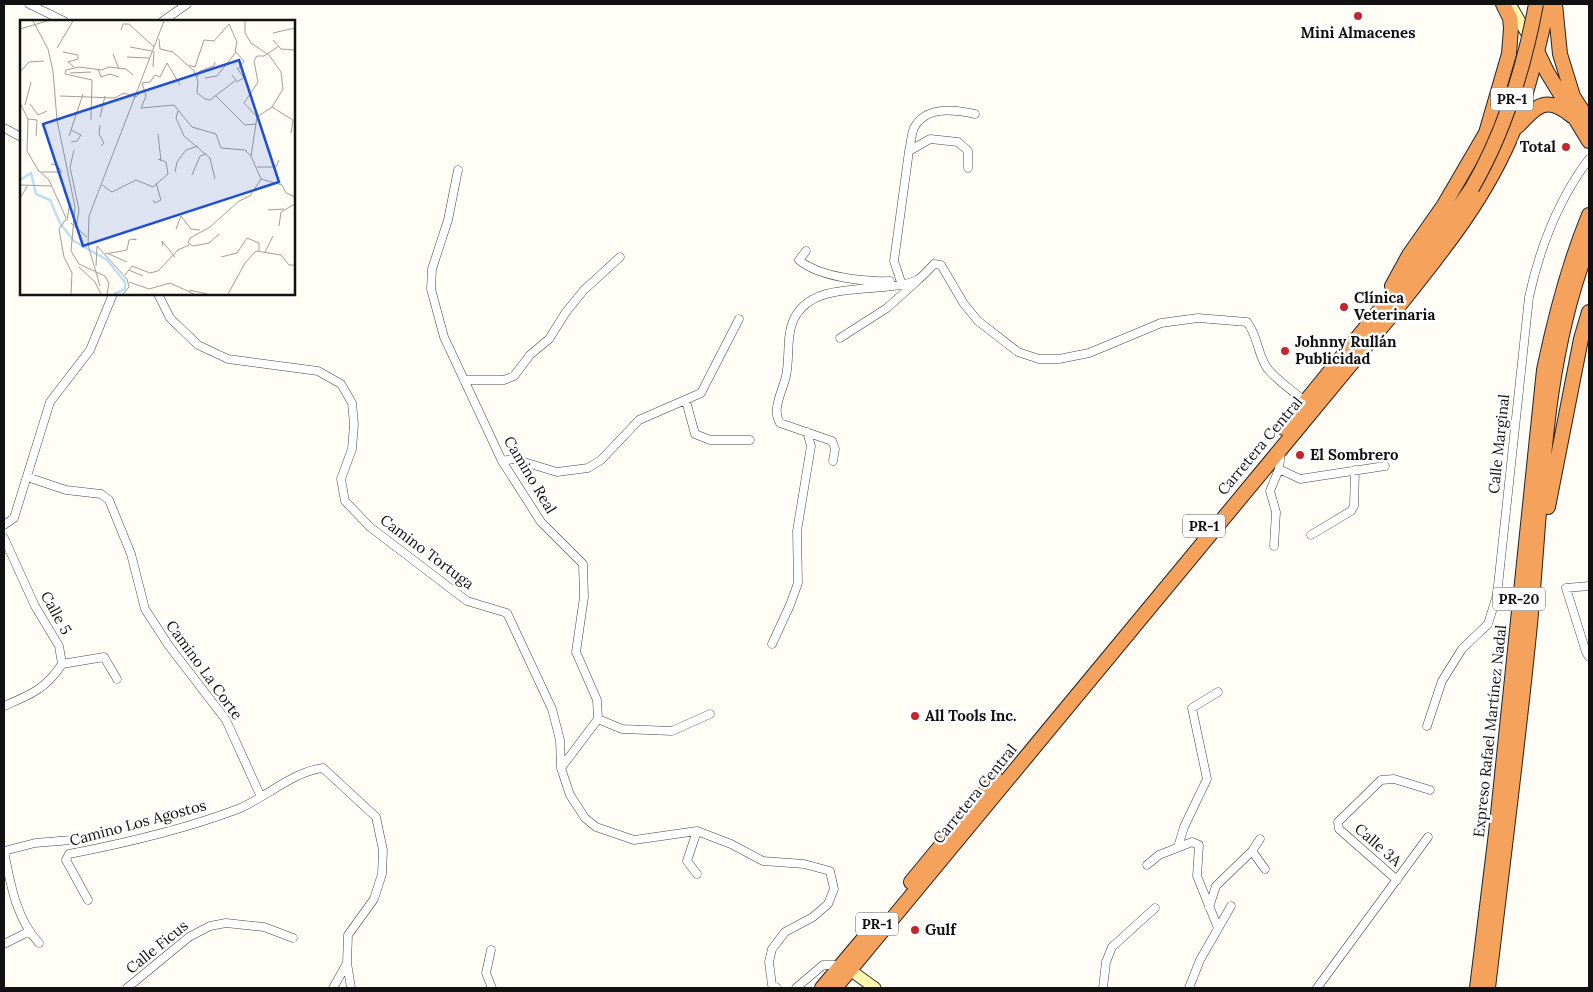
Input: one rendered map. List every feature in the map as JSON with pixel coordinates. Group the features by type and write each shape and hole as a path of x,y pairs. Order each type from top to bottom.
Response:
{"highway":[{"path":"1389,300 1393,282 1444,205 1486,133 1507,60 1511,28 1510,18 1503,4"},
{"name":"Carretera Central","path":"835,988 846,968 1432,246 1486,165 1509,108 1524,62 1536,4"},
{"name":"Carretera Central","path":"822,988 846,968 1390,317 1458,230 1487,184 1514,130 1538,53 1548,4"},
{"path":"1555,4 1560,54 1589,141"},
{"path":"1507,60 1522,53 1538,53 1553,67 1573,96"},
{"path":"1538,53 1583,121"},
{"path":"1514,130 1532,110 1543,104 1554,104 1583,121"},
{"name":"Expreso Rafael Martínez Nadal","path":"1477,988 1496,834 1544,370 1560,298 1589,215"},
{"name":"Expreso Rafael Martínez Nadal","path":"1488,988 1529,626 1555,372 1567,310 1589,244"},
{"path":"1529,626 1551,489 1581,339 1589,312"}],"street":[{"path":"29,4 62,20"},
{"path":"164,20 187,4"},
{"path":"1510,4 1538,53"},
{"path":"900,283 894,261 909,151 914,128 926,115 952,109 975,114"},
{"path":"4,128 20,136"},
{"path":"909,151 930,139 958,142 968,151 968,168"},
{"name":"Calle Marginal","path":"1428,726 1442,681 1462,649 1488,624 1493,611 1497,595 1529,297 1541,250 1552,222 1566,194 1589,158"},
{"name":"Camino Real","path":"458,170 448,220 432,269 432,289 444,337 502,461 541,522 583,564 584,597 576,652 597,700 598,719"},
{"path":"806,251 799,260 809,269 870,282 900,283"},
{"path":"464,380 504,380 514,376 530,355 549,339 566,312 584,290 620,257"},
{"path":"840,338 887,308 934,264 941,265 964,304 978,321 1018,352 1039,358 1058,359 1089,353 1161,323 1198,318 1247,322 1254,331 1258,351 1268,369 1305,402"},
{"path":"833,462 835,449 832,440 780,423 776,418 786,375 793,320 802,307 833,291 919,279"},
{"path":"4,525 14,518 50,402 90,350 113,295"},
{"name":"Camino Tortuga","path":"158,295 170,318 198,345 228,359 318,371 341,384 352,403 354,424 352,449 341,480 345,501 370,527 467,601 507,613 552,708 560,740 561,768 570,795 585,818 596,828 634,840 697,831 731,844 764,861 804,864 830,871 833,874 834,889 828,904 814,917 785,932 772,949 768,962 772,984 777,988"},
{"path":"502,461 514,459 557,472 588,468 601,460 639,420 673,404 686,401 701,394 739,319"},
{"path":"686,401 695,434 710,440 750,440"},
{"path":"772,644 798,583 797,531 811,446 807,432"},
{"path":"1274,546 1276,512 1270,491 1280,468 1281,446"},
{"path":"1280,468 1300,479 1385,466"},
{"path":"1311,535 1351,511 1354,506 1355,470"},
{"name":"Camino La Corte","path":"27,477 66,490 101,494 109,500 131,554 145,609 169,646 226,720 261,797"},
{"name":"Calle 5","path":"4,538 35,606 59,646 62,664"},
{"path":"1589,586 1566,588 1589,657"},
{"path":"4,706 34,694 52,678 62,664 104,657 117,679"},
{"path":"1178,847 1184,827 1207,779 1192,708 1218,692"},
{"path":"561,768 598,719 622,729 672,730 710,714"},
{"path":"261,797 309,770 323,768 376,817 383,850 382,874 374,899 348,935 347,963 351,988"},
{"name":"Calle 3A","path":"1397,880 1339,829 1338,822 1381,780 1394,779 1430,790"},
{"name":"Camino Los Agostos","path":"88,900 66,860 68,854 137,841 238,809 261,797"},
{"path":"697,831 687,861 697,874"},
{"path":"1317,988 1428,838"},
{"path":"39,943 28,932 11,886 4,851 35,843 84,839"},
{"path":"1209,907 1216,886 1252,851 1260,839"},
{"path":"1147,865 1159,855 1178,847 1192,842 1198,845 1197,876 1218,928"},
{"path":"1252,851 1265,869"},
{"path":"1189,988 1200,960 1231,906"},
{"path":"1103,988 1106,962 1112,947 1155,908"},
{"name":"Calle Ficus","path":"127,988 189,938 210,926 226,923 264,927 293,938"},
{"path":"4,944 28,932"},
{"path":"491,950 486,973 488,983 492,988"},
{"path":"333,988 347,963"},
{"path":"796,988 823,965 846,968 875,988"}],"place":[{"name":"Mini Almacenes","path":"1358,16"},
{"name":"Total","path":"1566,147"},
{"name":"Clínica Veterinaria","path":"1344,307"},
{"name":"Johnny Rullán Publicidad","path":"1285,351"},
{"name":"El Sombrero","path":"1300,455"},
{"name":"All Tools Inc.","path":"915,716"},
{"name":"Gulf","path":"915,930"}]}
